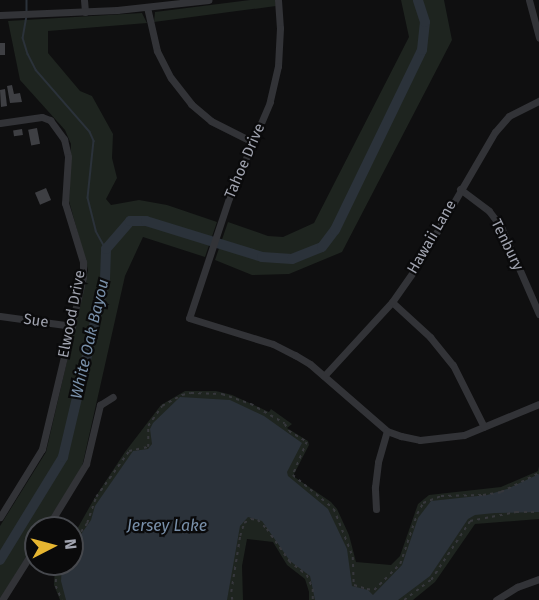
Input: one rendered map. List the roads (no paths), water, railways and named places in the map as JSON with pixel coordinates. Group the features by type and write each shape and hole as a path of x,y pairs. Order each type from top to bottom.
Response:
{"street":[{"path":"84,0 85,12"},
{"path":"0,15 85,12 208,0"},
{"name":"Tahoe Drive","path":"278,0 280,28 278,66 270,102 219,226 189,318 273,344 310,364 324,376"},
{"path":"529,0 539,38"},
{"path":"147,6 158,51 171,78 191,104 211,120 253,142"},
{"name":"Hawaii Lane","path":"324,376 392,302 437,235 460,189 495,132 510,116 539,101"},
{"name":"Elwood Drive","path":"0,123 42,117 50,120 64,139 68,157 65,203 82,262 83,277 42,449 0,517"},
{"name":"Tenbury","path":"460,189 489,211 501,226 539,314"},
{"path":"392,302 430,337 453,365 484,427"},
{"name":"Sue","path":"0,316 72,326"},
{"path":"324,376 387,431 420,440 445,439 484,427 539,404"},
{"path":"54,516 86,464 100,405 113,397"},
{"path":"376,508 377,470 387,431"},
{"path":"2,600 24,565"},
{"path":"496,600 517,587 539,579"}],"water":[{"name":"Jersey Lake","path":"180,397 230,400 264,416 302,443 287,472 288,476 328,509 347,549 352,586 368,590 373,595 402,565 418,518 431,501 487,495 507,489 539,474 539,512 495,513 475,515 468,519 430,576 398,600 315,600 310,576 290,561 262,521 248,517 240,526 227,600 66,600 61,576 84,576 84,530 91,520 95,506 133,451 148,449 152,444 150,429 153,423"}],"waterway":[{"path":"27,0 27,11"},
{"name":"White Oak Bayou","path":"0,560 63,457 105,279 106,249 130,221 146,221 262,257 292,259 322,247 335,230 422,50 425,22 418,0"},
{"path":"27,16 23,38 36,70 90,132 94,141 88,198 96,231 106,249"}]}
